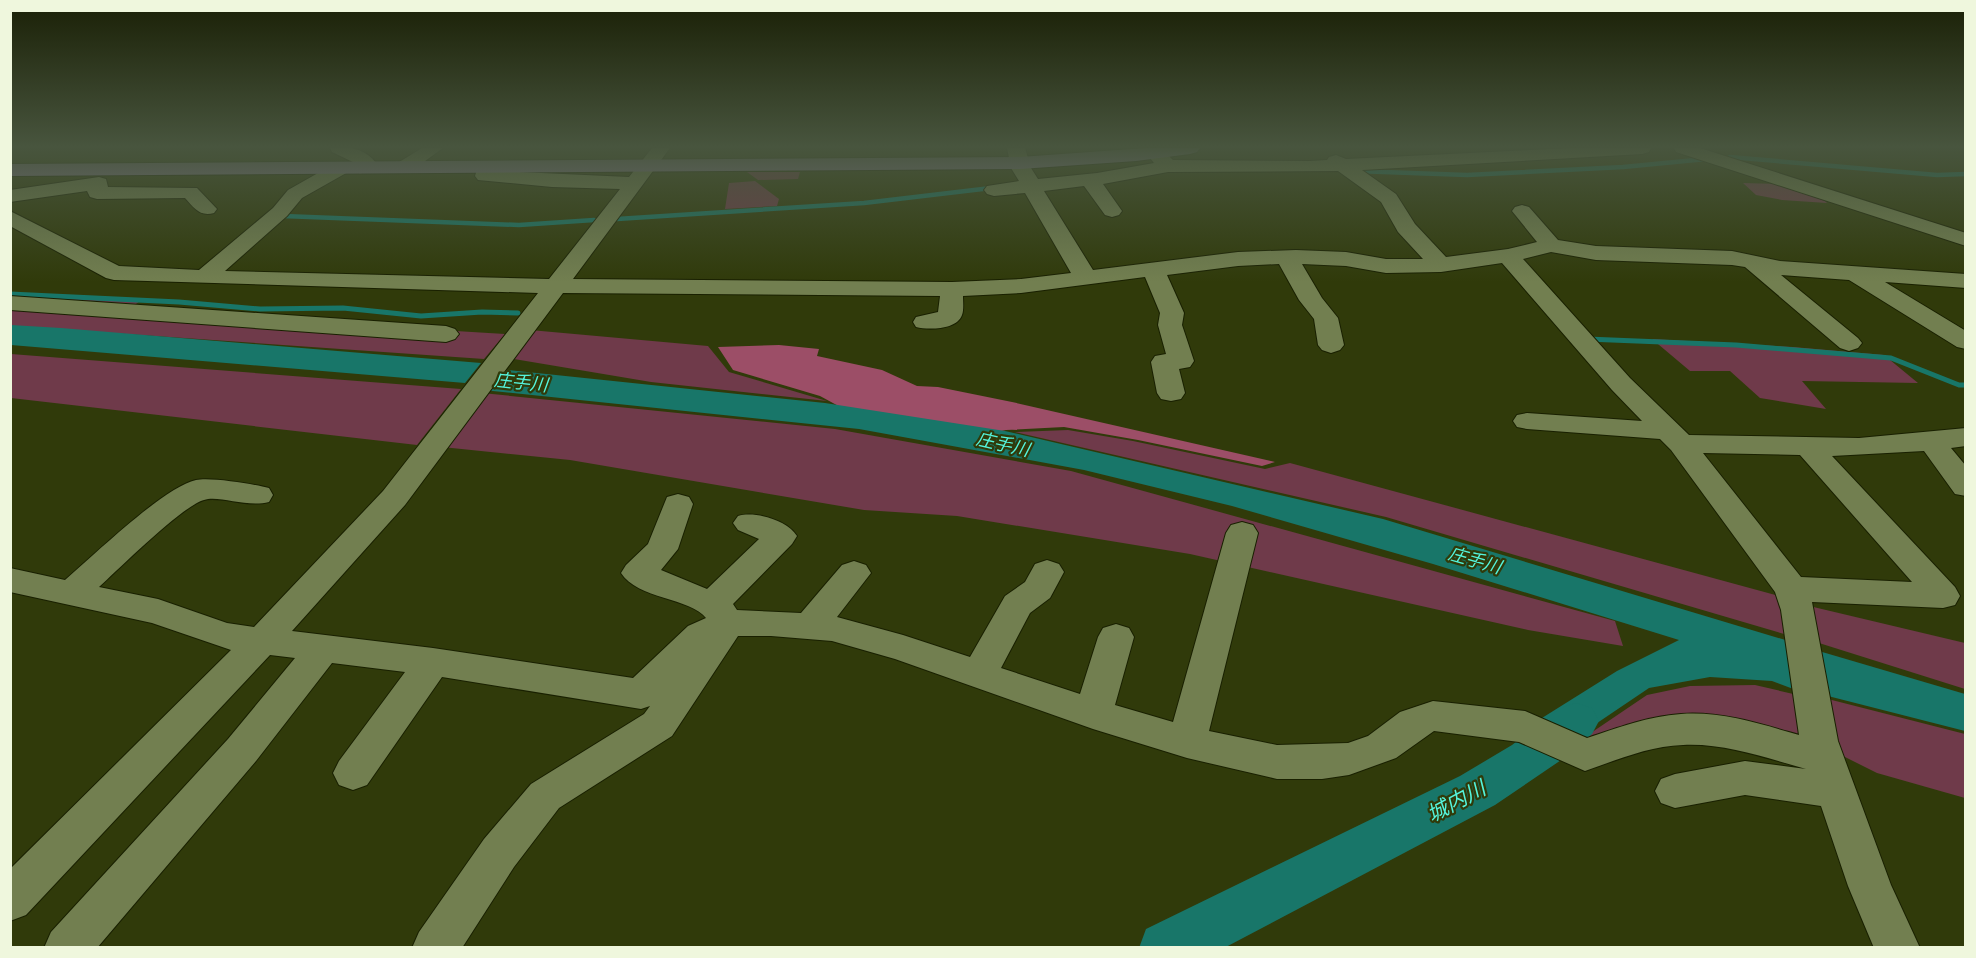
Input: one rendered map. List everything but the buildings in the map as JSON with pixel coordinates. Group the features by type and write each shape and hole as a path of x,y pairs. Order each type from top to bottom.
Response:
{"street":[{"path":"10,196 27,193"},
{"path":"97,193 124,193"},
{"path":"191,193 207,209"},
{"path":"204,277 280,212 297,193"},
{"path":"10,900 262,641 394,498 626,193"},
{"path":"1036,193 1086,278"},
{"path":"1099,193 1112,211"},
{"path":"1381,193 1389,198 1406,228 1441,265"},
{"path":"1820,193 1965,240"},
{"path":"1522,211 1551,245"},
{"path":"10,217 114,273 204,277 555,286 952,289 1022,286 1238,259 1346,259 1386,266 1441,265 1508,256 1551,245 1596,253 1732,258 1780,268 1852,272 1964,283"},
{"path":"1508,256 1621,384 1674,437 1794,599 1827,764 1869,886 1897,948"},
{"path":"1286,258 1299,276 1311,300 1326,318 1331,345"},
{"path":"1752,262 1849,343"},
{"path":"1153,269 1172,313 1170,325 1181,361 1164,362 1171,393"},
{"path":"1852,272 1965,342"},
{"path":"925,322 944,319 950,315 952,289"},
{"path":"10,303 446,334"},
{"path":"1527,421 1674,437 1808,447 1932,442 1965,437"},
{"path":"1932,442 1965,487"},
{"path":"1794,599 1943,596 1808,447"},
{"path":"71,593 171,506 199,489 258,495"},
{"path":"678,504 662,549 638,573 721,613 771,623 832,628 903,648 1093,714 1187,742 1276,762 1322,762 1349,759 1382,747 1414,723 1433,716 1525,727 1585,755 1621,742 1681,729 1722,731 1827,764"},
{"path":"10,580 158,612 224,636 434,662 641,694 721,613 781,536 749,523"},
{"path":"1187,742 1242,533"},
{"path":"979,675 1017,605 1038,590 1047,572"},
{"path":"809,627 854,573"},
{"path":"435,948 499,853 545,796 657,725 721,613"},
{"path":"1093,714 1116,637"},
{"path":"67,948 242,750 324,648"},
{"path":"353,773 434,662"},
{"path":"1675,791 1827,764"}],"shaded area":[{"path":"728,193 771,193 779,199 777,206 725,209"},
{"path":"1754,193 1806,193 1822,198 1827,203 1782,200"},
{"path":"10,295 140,301 129,309 11,301"},
{"path":"10,304 505,334 484,359 11,326"},
{"path":"530,330 708,346 729,372 827,401 651,382 508,358"},
{"path":"1652,339 1884,355 1918,383 1802,381 1826,409 1760,398 1730,371 1690,371"},
{"path":"779,345 819,349 817,356 882,370 917,386 938,387 1012,402 1275,462 1262,466 1064,427 1006,430 983,435 844,409 820,396 733,370 718,347"},
{"path":"10,354 461,389 417,445 11,398"},
{"path":"482,393 835,429 1071,471 1615,621 1623,646 1528,630 1190,554 957,516 864,510 570,460 442,447"},
{"path":"1068,430 1133,441 1265,469 1290,463 1783,597 1791,636 1386,517 1015,432"},
{"path":"1805,605 1965,643 1965,689 1819,643"},
{"path":"1755,685 1802,696 1811,748 1727,728 1576,743 1647,695 1690,686"},
{"path":"1824,698 1965,734 1965,798 1877,773 1839,754"}],"water":[{"path":"11,325 481,363 465,383 11,345"},
{"name":"庄手川","path":"498,369 825,403 1005,431 1383,519 1792,642 1796,690 1772,681 1710,677 1649,688 1569,742 1534,723 1617,671 1679,640 1433,564 1232,506 1084,470 859,429 483,390"},
{"path":"1812,649 1965,694 1965,731 1824,695"}],"waterway":[{"path":"617,219 864,203 951,193"},
{"path":"283,216 519,225 594,220"},
{"path":"10,294 179,302 260,309 343,308 421,316 482,312 518,313"},
{"path":"1587,339 1736,345 1891,358 1959,385 1966,385"},
{"name":"城内川","path":"1166,948 1478,790 1529,759 1576,721"}]}
